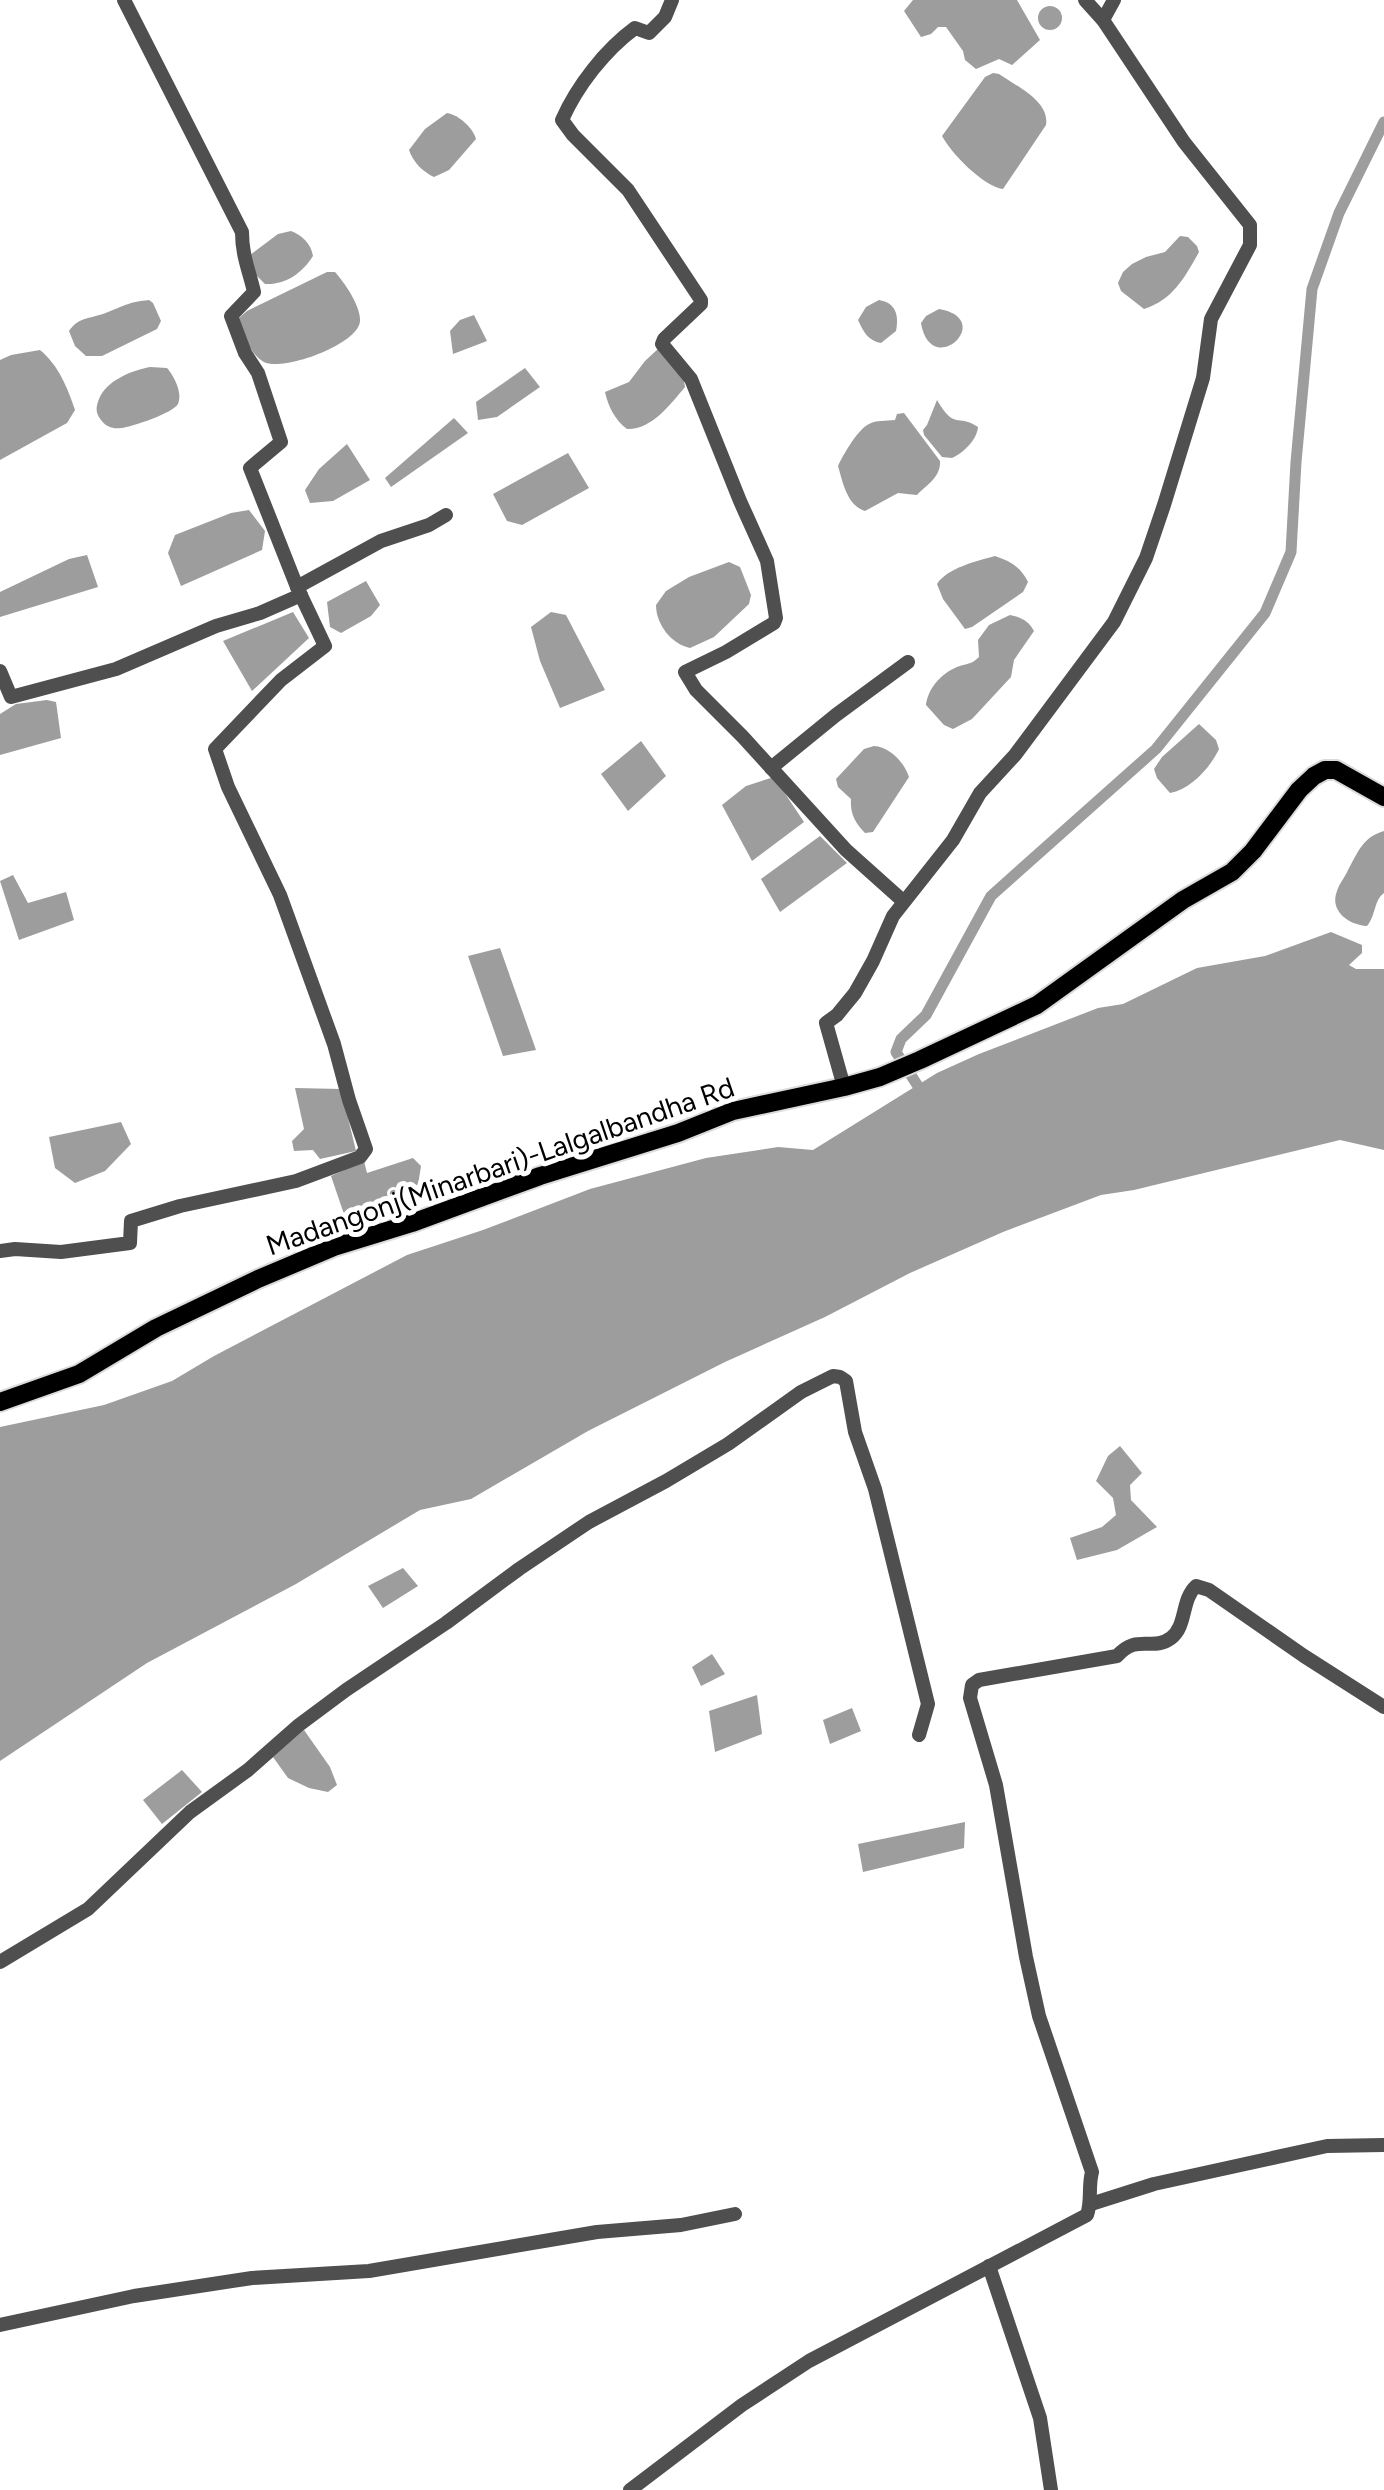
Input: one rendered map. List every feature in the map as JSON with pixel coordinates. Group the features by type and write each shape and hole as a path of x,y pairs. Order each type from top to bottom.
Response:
{"main road":[{"name":"Madangonj(Minarbari)-Lalgalbandha Rd","path":"0,1402 79,1374 156,1328 334,1247 678,1133 733,1111 880,1078 1037,1004 1183,900 1232,872 1314,776 1336,770 1384,797"}],"street":[{"path":"0,1252 61,1252 130,1243 131,1221 180,1206 296,1182 360,1157 366,1149 334,1044 280,895 228,788 215,750 281,680 325,646 250,468 281,442 258,373 244,353 231,316 254,292 242,256 242,232 124,0"},
{"path":"672,0 649,34 635,28 589,75 562,120 628,190 701,300 662,344 691,379 767,561 774,624 685,672 696,690 846,850 903,901"},
{"path":"844,1087 826,1023 855,992 903,901 954,840 980,793 1015,755 1114,622 1146,558 1164,505 1203,378 1210,319 1250,244 1250,225 1184,142 1103,20 1085,0"},
{"path":"1103,20 1114,0"},
{"path":"0,671 11,697 116,670 216,626 260,612 381,541 429,526 446,516"},
{"path":"771,768 908,662"},
{"path":"0,1962 88,1909 190,1812 248,1770 300,1725 518,1569 589,1522 728,1444 801,1392 834,1376 846,1381 855,1432 875,1490 910,1626 928,1704 919,1735"},
{"path":"630,2490 742,2405 809,2361 1087,2215 1092,2172 1039,2016 996,1785 970,1698 972,1685 978,1680 1117,1656 1133,1643 1163,1642 1177,1632 1188,1593 1196,1586 1209,1590 1384,1707"},
{"path":"1091,2204 1154,2184 1327,2146 1384,2145"},
{"path":"0,2326 134,2296 252,2278 369,2271 597,2232 681,2225 734,2214"},
{"path":"990,2266 1040,2418 1051,2490"}],"shaded area":[{"path":"913,0 1017,0 1040,40 1012,65 999,59 976,69 965,60 946,27 921,37 904,11"},
{"path":"1050,6 1059,9 1059,27 1050,30 1041,27 1038,18 1041,9"},
{"path":"993,73 1030,95 1046,116 1046,125 1003,189 969,168 942,136 985,77"},
{"path":"447,113 465,123 476,139 449,170 434,177 419,166 409,150 425,129"},
{"path":"291,231 305,240 313,256 293,277 265,284 256,275 250,255 278,234"},
{"path":"1180,236 1188,237 1199,252 1170,294 1144,309 1121,291 1118,283 1123,272 1146,257 1165,252"},
{"path":"327,272 335,272 355,302 360,315 356,330 319,354 287,363 259,359 237,323 239,318"},
{"path":"149,300 161,321 157,329 102,356 86,356 75,346 69,331 77,323"},
{"path":"879,300 893,307 897,320 896,331 881,343 869,338 858,320 866,307"},
{"path":"939,309 955,315 962,324 956,342 946,347 936,347 927,339 921,323"},
{"path":"474,315 487,341 453,354 450,331 460,320"},
{"path":"659,348 683,375 685,387 652,421 627,429 613,412 605,392 629,382"},
{"path":"40,350 57,370 75,410 67,423 0,460 0,360"},
{"path":"150,367 170,371 179,390 175,408 121,428 105,424 97,410 103,392 120,377"},
{"path":"525,368 540,387 497,417 478,420 476,402"},
{"path":"937,400 952,418 978,427 969,446 952,458 942,457 924,435"},
{"path":"904,413 940,461 938,472 917,495 898,493 865,511 850,499 838,466 865,427 895,420 897,414"},
{"path":"454,418 468,433 391,487 385,478"},
{"path":"347,444 370,480 333,501 310,503 305,490 319,469"},
{"path":"568,453 589,488 522,525 507,521 493,494"},
{"path":"249,510 265,531 262,550 181,586 168,553 175,535"},
{"path":"87,555 98,587 0,617 0,592 69,559"},
{"path":"995,556 1014,565 1028,582 1023,592 965,629 937,584 955,569"},
{"path":"729,562 740,567 751,595 749,604 714,637 690,648 671,638 662,626 656,605 666,591 689,577"},
{"path":"366,581 380,605 371,616 341,633 330,627 327,602"},
{"path":"293,612 309,638 252,691 223,641"},
{"path":"551,612 566,615 605,690 560,708 531,627"},
{"path":"1010,615 1024,620 1034,631 1014,660 1011,677 972,719 953,729 944,725 926,705 932,688 945,674 979,657 978,640 989,625"},
{"path":"56,702 61,738 0,755 0,714 16,704"},
{"path":"1199,724 1216,740 1219,749 1199,777 1170,793 1154,769"},
{"path":"641,741 666,776 628,811 601,774"},
{"path":"874,746 896,756 909,777 873,832 865,833 854,818 851,799 838,787 836,779 864,749"},
{"path":"774,777 804,822 752,861 722,805 746,786"},
{"path":"1384,831 1384,893 1367,926 1360,925 1338,911 1335,898 1362,846"},
{"path":"820,836 847,863 780,912 761,879"},
{"path":"13,875 28,903 66,892 74,920 19,940 0,881"},
{"path":"1331,932 1362,945 1362,953 1349,965 1356,969 1384,969 1384,1150 1340,1140 1101,1195 910,1273 588,1431 471,1499 420,1510 296,1584 147,1663 0,1761 0,1427 104,1405 172,1381 407,1255 590,1189 706,1158 778,1147 813,1150 937,1073 979,1054 1098,1008 1123,1004 1197,968 1265,956"},
{"path":"500,948 536,1050 503,1056 468,956"},
{"path":"295,1088 341,1089 356,1151 320,1159 313,1150 294,1151 292,1141 304,1129"},
{"path":"121,1122 131,1144 105,1171 75,1183 55,1168 49,1137"},
{"path":"413,1158 421,1166 416,1198 396,1210 346,1220 331,1176 364,1161 367,1173"},
{"path":"1120,1446 1142,1473 1130,1485 1131,1500 1157,1527 1117,1550 1077,1560 1070,1538 1102,1527 1116,1515 1113,1498 1096,1481 1108,1456"},
{"path":"403,1568 418,1586 383,1608 368,1586"},
{"path":"712,1654 725,1674 701,1686 692,1667"},
{"path":"757,1695 762,1734 715,1752 709,1711"},
{"path":"852,1708 861,1731 830,1744 823,1720"},
{"path":"304,1730 330,1767 337,1785 328,1792 288,1778 273,1757"},
{"path":"182,1770 202,1792 162,1824 143,1800"},
{"path":"965,1822 964,1848 863,1872 858,1844"}],"waterway":[{"path":"925,1097 896,1052 901,1039 926,1015 991,896 1156,749 1265,613 1291,552 1312,289 1339,213 1384,122"}]}
